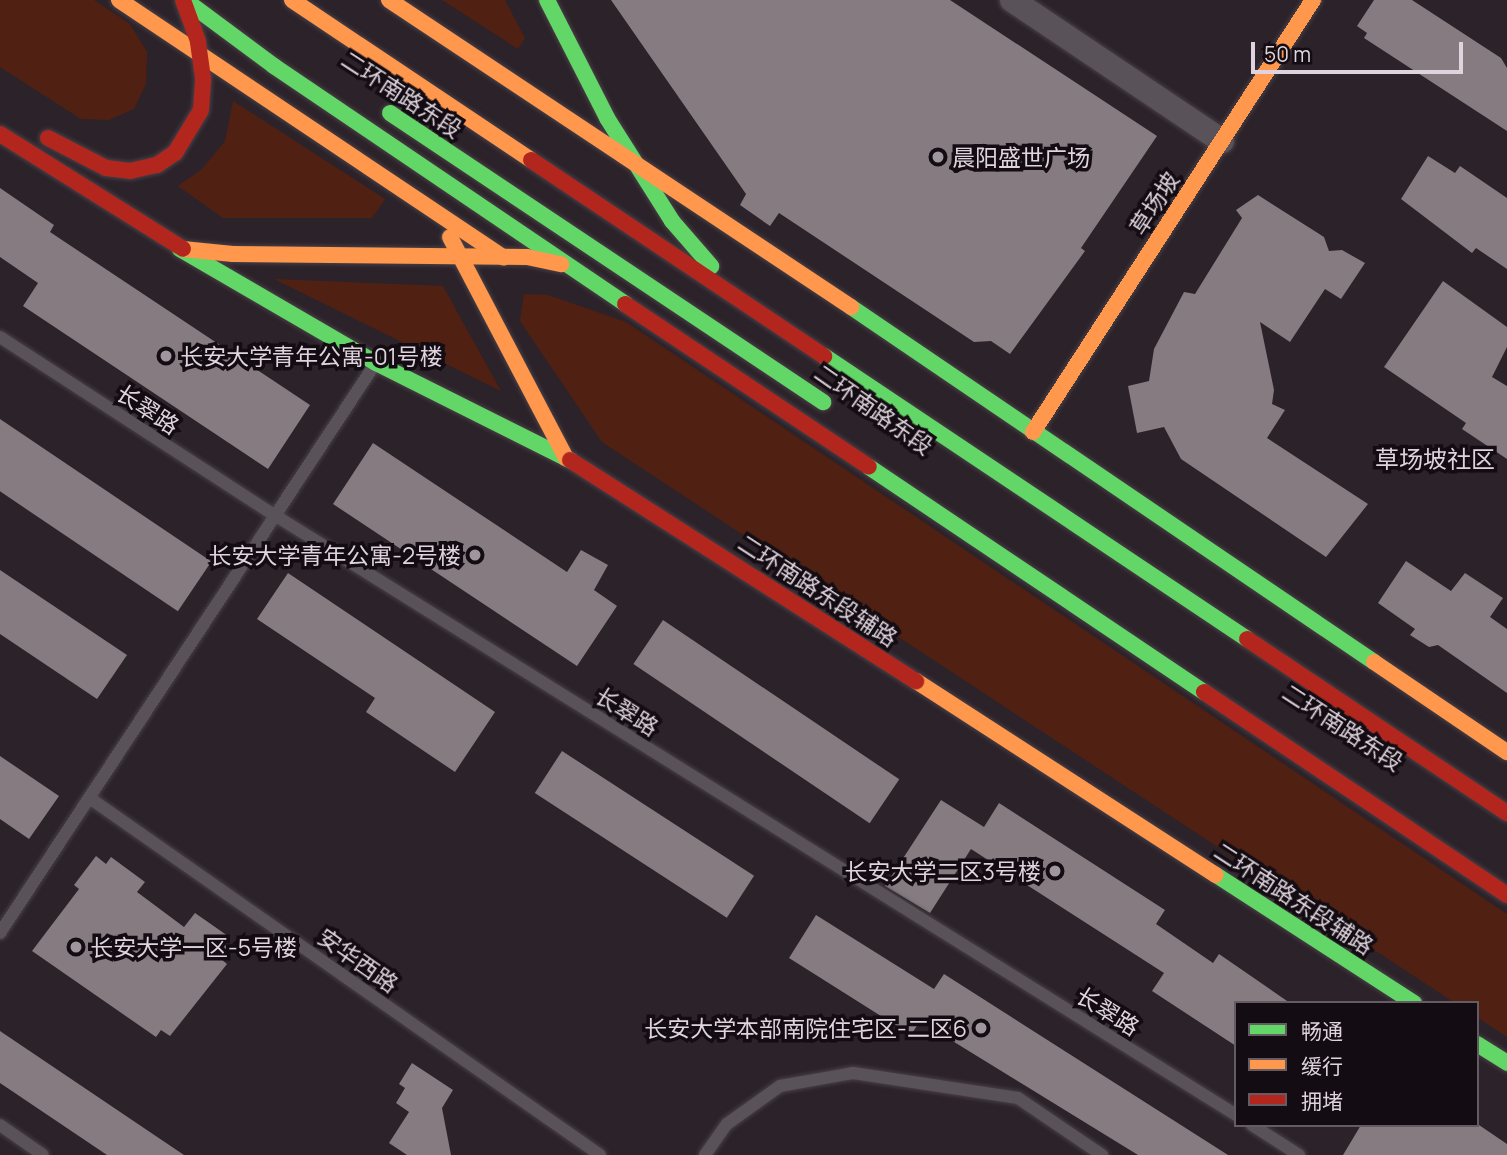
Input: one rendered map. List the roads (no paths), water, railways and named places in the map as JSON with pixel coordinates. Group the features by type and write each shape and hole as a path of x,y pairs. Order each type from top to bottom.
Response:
{"main road":[{"path":"118,0 505,258"},
{"path":"31,127 72,154 106,168 130,171 157,164 175,153 201,110 200,55 184,0"},
{"path":"184,0 274,66 567,265 1507,895"},
{"path":"211,0 232,13"},
{"name":"二环南路东段","path":"292,0 1507,813"},
{"path":"389,0 633,160 1507,752"},
{"path":"547,0 633,160 672,221 745,304"},
{"name":"草场坡","path":"1033,432 1313,0"},
{"name":"二环南路东段","path":"372,102 640,276 833,408 714,361"},
{"name":"二环南路东段辅路","path":"0,134 178,248 376,363 566,458 1411,1001"},
{"path":"439,215 566,458"},
{"path":"178,248 233,254 505,258 567,265"},
{"path":"1479,1045 1507,1063"}],"street":[{"path":"1012,0 1222,141"}],"lane":[{"name":"长翠路","path":"0,337 276,516 1234,1114"},
{"path":"0,933 91,799 376,363"},
{"name":"安华西路","path":"91,799 600,1155"},
{"path":"705,1155 727,1124 780,1086 853,1073 1018,1098 1102,1155"},
{"path":"0,1125 43,1155"},
{"path":"1255,1127 1299,1155"}],"place":[{"name":"晨阳盛世广场","path":"938,157"},
{"name":"长安大学青年公寓-01号楼","path":"166,356"},
{"name":"长安大学青年公寓-2号楼","path":"475,555"},
{"name":"长安大学二区3号楼","path":"1055,871"},
{"name":"长安大学一区-5号楼","path":"76,947"},
{"name":"长安大学本部南院住宅区-二区6","path":"981,1028"}],"district":[{"name":"草场坡社区","path":"1435,459"}]}
